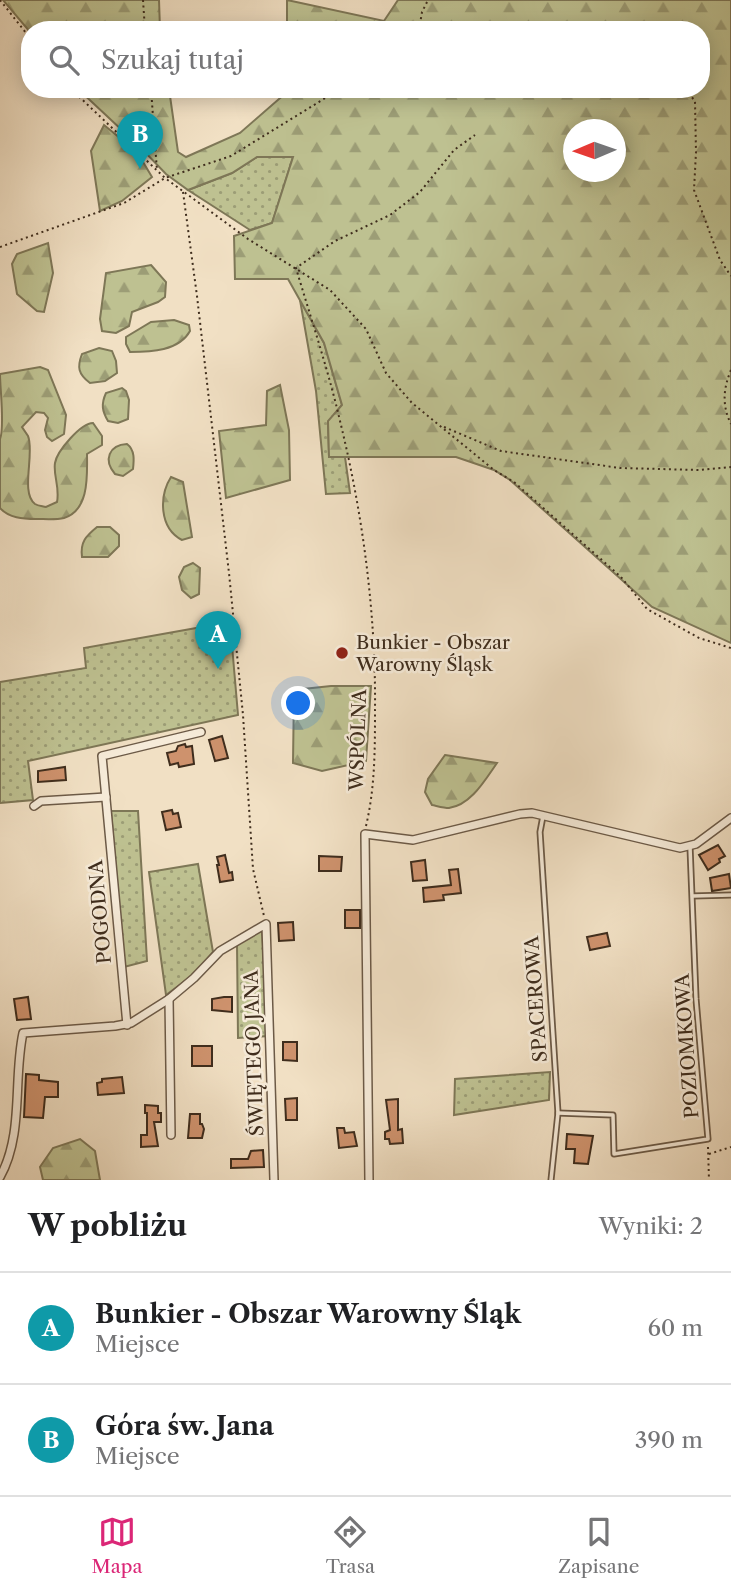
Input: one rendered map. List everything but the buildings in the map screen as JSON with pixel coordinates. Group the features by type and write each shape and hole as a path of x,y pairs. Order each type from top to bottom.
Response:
{"street":[{"name":"POGODNA","path":"127,1025 102,755 201,732"},
{"path":"34,806 41,801 106,797"},
{"path":"369,1180 365,834 413,840 532,813 680,848 696,844 731,818"},
{"path":"0,1177 6,1166 14,1128 23,1033 127,1025 169,999 220,951 266,924"},
{"name":"ŚWIĘTEGO JANA","path":"266,924 274,1180"},
{"path":"169,999 172,1135"}],"lane":[{"name":"SPACEROWA","path":"543,816 540,832 558,1112 551,1180"},
{"name":"POZIOMKOWA","path":"558,1112 613,1115 614,1154 708,1139 696,999 690,845"},
{"path":"693,896 731,895"}],"path":[{"path":"0,0 21,27"},
{"path":"143,0 144,21"},
{"path":"420,21 428,0"},
{"path":"80,98 157,172 248,239 330,290 366,329 386,373 412,403 494,470 514,482 611,568 647,609 699,638 731,648"},
{"path":"152,98 157,172"},
{"path":"0,247 124,203 165,178 231,156 326,98"},
{"path":"692,98 695,102 694,190 720,260 731,276"},
{"path":"296,268 335,241 390,215 420,192 454,150 475,135"},
{"path":"183,191 229,573 253,869 266,924"},
{"name":"WSPÓLNA","path":"296,268 340,420 354,486 370,598 376,681 375,729 373,796 365,834"},
{"path":"731,370 725,385 724,411 731,424"},
{"path":"442,426 502,451 620,468 699,470 731,467"},
{"path":"708,1139 709,1180"},
{"path":"708,1154 731,1147"}],"green space":[{"path":"3,0 159,0 160,21 21,21"},
{"path":"287,0 384,21 287,21"},
{"path":"398,0 731,0 731,643 652,607 510,480 494,470 456,457 329,457 328,421 342,405 324,343 288,279 235,279 234,236 272,223 293,157 257,157 232,173 188,190 166,174 88,98 170,98 178,152 186,157 240,133 280,98 710,98 710,21 384,21"},
{"path":"104,125 137,152 152,177 122,201 100,211 91,151"},
{"path":"257,157 293,157 272,223 250,230 188,190 232,173"},
{"path":"48,243 53,273 44,312 37,311 17,294 12,264 17,254"},
{"path":"151,265 166,282 165,297 132,312 129,326 116,333 102,331 100,319 106,273"},
{"path":"300,300 324,343 342,405 328,422 329,456 345,457 350,493 326,494 316,391"},
{"path":"174,320 189,325 190,331 179,343 155,351 130,352 126,337 151,322"},
{"path":"99,348 112,351 117,373 105,381 90,383 81,373 80,359 82,354"},
{"path":"40,367 48,370 66,415 64,434 52,441 45,430 48,418 44,413 36,412 22,427 30,443 28,482 31,499 35,504 46,507 57,502 55,463 70,438 93,423 102,436 102,445 87,454 87,481 83,500 72,514 61,519 21,518 0,508 0,374"},
{"path":"280,385 289,430 290,480 226,498 219,431 266,425 267,391"},
{"path":"122,388 129,400 128,419 118,423 108,421 103,407 106,393"},
{"path":"127,444 133,452 133,469 123,476 115,474 109,464 110,454 116,447"},
{"path":"171,477 183,482 192,537 182,540 169,528 163,511 164,493"},
{"path":"97,527 110,527 119,535 119,546 108,557 82,557 85,540"},
{"path":"193,563 200,568 199,594 191,598 182,590 179,577 184,567"},
{"path":"230,622 238,715 28,761 33,800 0,803 0,682 86,668 84,648"},
{"path":"371,686 366,761 322,771 293,763 294,690"},
{"path":"445,755 497,763 471,797 449,808 432,805 425,792 428,779"},
{"path":"111,811 138,811 147,961 124,967"},
{"path":"198,864 213,952 193,975 166,995 149,872"},
{"path":"262,930 268,1036 238,1038 237,944"},
{"path":"550,1072 549,1100 454,1115 455,1079"},
{"path":"80,1139 95,1151 100,1180 43,1180 40,1167 53,1148"}],"place":[{"name":"Góra św. Jana","path":"140,169"},
{"name":"Bunkier - Obszar Warowny Śląsk","path":"342,653"},
{"name":"Bunkier - Obszar Warowny Śląk","path":"218,669"}]}
